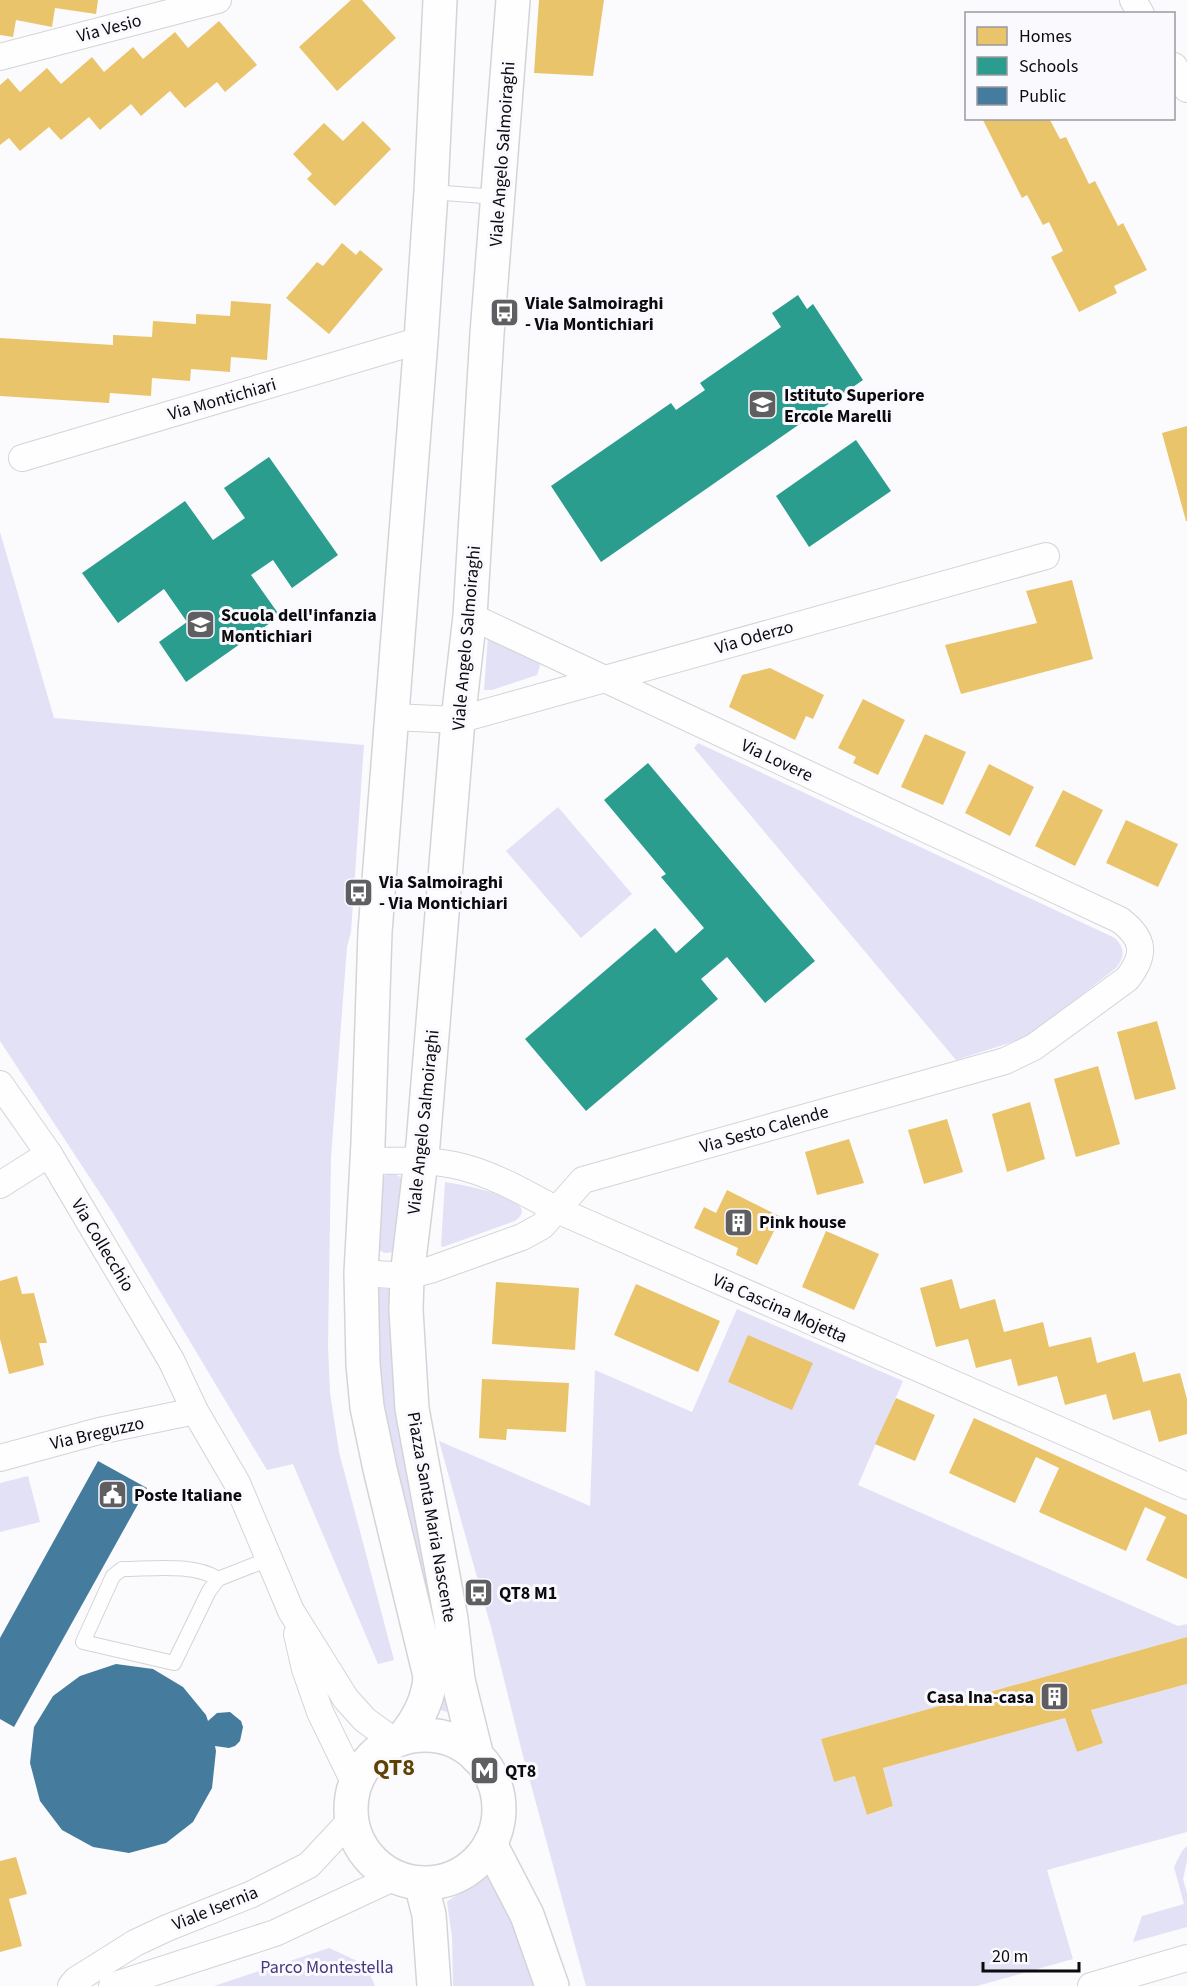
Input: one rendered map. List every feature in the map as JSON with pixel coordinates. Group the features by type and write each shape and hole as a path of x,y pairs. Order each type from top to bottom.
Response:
{"street":[{"name":"Via Vesio","path":"0,57 218,0"},
{"path":"361,1273 375,932 431,192 440,0"},
{"name":"Viale Angelo Salmoiraghi","path":"407,1276 421,1161 458,720 470,616 513,0"},
{"path":"1175,69 1187,88"},
{"name":"Via Montichiari","path":"22,458 420,340"},
{"name":"Via Oderzo","path":"602,679 1046,556"},
{"path":"470,616 602,679"},
{"path":"392,717 458,720 602,679"},
{"name":"Via Lovere","path":"602,679 1120,920 1131,928 1140,941"},
{"name":"Via Sesto Calende","path":"361,1273 407,1276 430,1270 522,1237 542,1226 583,1180 1020,1055 1127,979 1136,968 1141,953 1140,941"},
{"name":"Via Collecchio","path":"0,1084 49,1154 171,1360 195,1411"},
{"path":"0,1185 49,1154"},
{"name":"Via Cascina Mojetta","path":"366,1161 421,1161 453,1165 474,1171 520,1190 555,1209 1187,1486"},
{"name":"Piazza Santa Maria Nascente","path":"361,1273 363,1364 368,1407 380,1469 430,1676 421,1711 413,1725 398,1739"},
{"name":"Piazza Santa Maria Nascente","path":"407,1276 406,1310 412,1409 451,1618 458,1680 477,1757"},
{"path":"195,1411 237,1483 291,1611 346,1699 365,1720 398,1739"},
{"name":"Via Breguzzo","path":"0,1458 99,1431 195,1411"},
{"path":"291,1611 305,1669 320,1712 355,1784"},
{"path":"430,1734 463,1745 477,1757 493,1780 499,1803 496,1828 490,1844 474,1864 461,1874 438,1882 408,1880 379,1867 366,1854 351,1820 351,1802 355,1784 362,1769 373,1756 398,1739 430,1734"},
{"name":"Viale Isernia","path":"71,1986 76,1980 135,1943 166,1928 252,1894 309,1865 351,1820"},
{"path":"490,1844 527,1915 552,1986"},
{"path":"112,1986 275,1933 408,1880"},
{"path":"408,1880 429,1915 434,1986"},
{"path":"1093,1986 1187,1958"}],"lane":[{"path":"431,192 499,197"},
{"path":"218,1579 195,1569 122,1569 113,1576 82,1642 174,1663 209,1591 218,1579 269,1559"}],"green space":[{"path":"0,532 54,718 364,745 351,932 347,947 331,1157 328,1346 330,1393 339,1452 394,1660 378,1664 293,1464 267,1470 113,1213 0,1041"},
{"path":"488,636 539,661 537,675 492,690 484,690"},
{"path":"698,743 1115,938 1121,945 1123,953 1121,960 1116,968 1034,1032 1022,1039 956,1060 694,748"},
{"path":"558,807 632,894 581,938 506,851"},
{"path":"393,1173 402,1178 405,1183 394,1252 385,1253 377,1249 380,1179"},
{"path":"445,1182 480,1189 510,1199 519,1205 522,1213 515,1221 443,1247 441,1246"},
{"path":"378,1288 395,1290 447,1662 449,1709 447,1712 437,1709 382,1436 374,1291"},
{"path":"737,1309 903,1381 858,1485 1178,1626 1187,1624 1187,1637 821,1739 834,1782 855,1776 868,1815 893,1806 883,1768 1065,1718 1077,1752 1103,1743 1091,1710 1187,1684 1187,1832 1047,1870 1073,1959 977,1986 586,1986 439,1441 590,1506 595,1370 692,1412"},
{"path":"28,1476 40,1522 0,1532 0,1483"},
{"path":"1187,1846 1187,1861 1183,1879 1187,1893 1187,1927 1133,1942 1142,1916 1184,1904 1174,1867"},
{"path":"487,1877 491,1880 512,1921 535,1986 453,1986 452,1937 447,1902"},
{"name":"Parco Montestella","path":"329,1948 366,1965 375,1986 214,1986"}],"building: Homes":[{"path":"0,0 98,0 96,14 55,8 52,27 16,20 13,37 0,35"},
{"path":"351,0 362,0 396,38 337,91 299,47"},
{"path":"539,0 604,0 593,76 534,73"},
{"path":"219,21 257,65 225,92 217,82 185,108 170,91 141,116 131,104 100,130 89,117 61,140 49,127 20,151 9,138 0,145 0,85 8,78 20,92 47,68 61,84 92,57 104,72 133,47 143,59 175,32 188,48"},
{"path":"983,120 1050,120 1060,139 1066,137 1089,184 1095,181 1118,226 1123,223 1147,270 1114,286 1117,293 1079,312 1051,257 1063,251 1049,222 1043,225 1027,195 1022,198"},
{"path":"363,121 391,149 335,206 307,179 312,174 293,154 324,123 343,141"},
{"path":"342,243 356,255 360,250 383,269 329,334 286,298 317,262 323,266"},
{"path":"231,301 271,304 267,360 231,357 230,372 191,369 190,381 152,378 151,396 110,393 109,403 0,396 0,338 113,345 113,335 152,337 153,321 196,324 196,314 230,316"},
{"path":"1187,426 1187,521 1186,521 1162,433"},
{"path":"1072,580 1093,659 961,694 945,645 1037,623 1026,591"},
{"path":"770,668 824,695 813,719 806,716 795,740 729,707 742,675"},
{"path":"863,699 905,720 878,775 853,763 856,757 838,748"},
{"path":"925,734 966,752 943,805 901,787"},
{"path":"989,764 1034,787 1010,836 965,813"},
{"path":"1063,790 1103,810 1075,866 1035,846"},
{"path":"1126,820 1178,844 1158,887 1106,863"},
{"path":"1157,1021 1176,1089 1135,1100 1117,1032"},
{"path":"1098,1066 1120,1144 1076,1157 1054,1079"},
{"path":"1030,1102 1045,1159 1007,1172 992,1114"},
{"path":"947,1119 963,1172 924,1184 908,1130"},
{"path":"849,1139 864,1183 817,1195 805,1152"},
{"name":"Pink house","path":"727,1190 781,1217 757,1265 736,1255 738,1248 694,1228 704,1207 716,1213"},
{"path":"826,1231 879,1254 854,1310 802,1287"},
{"path":"17,1276 22,1294 34,1293 47,1343 39,1343 44,1365 9,1374 0,1339 0,1281"},
{"path":"952,1279 960,1309 995,1299 1004,1332 1043,1322 1049,1347 1091,1337 1097,1363 1135,1352 1143,1382 1180,1373 1187,1399 1187,1434 1159,1442 1150,1410 1113,1420 1106,1394 1065,1405 1057,1376 1018,1386 1011,1359 976,1368 968,1339 936,1347 920,1288"},
{"path":"496,1282 579,1288 575,1350 492,1344"},
{"path":"636,1284 720,1321 698,1372 614,1335"},
{"path":"748,1335 813,1363 792,1410 728,1382"},
{"path":"482,1379 569,1383 566,1432 507,1429 506,1440 479,1438"},
{"path":"896,1398 935,1415 915,1461 875,1444"},
{"path":"974,1418 1187,1515 1187,1579 1146,1560 1166,1517 1145,1507 1126,1551 1039,1512 1059,1468 1036,1457 1015,1503 949,1473"},
{"name":"Casa Ina-casa","path":"1187,1637 1187,1684 1091,1710 1103,1743 1077,1752 1065,1718 883,1768 893,1806 867,1815 855,1776 834,1782 821,1739"},
{"path":"16,1857 27,1894 9,1899 22,1946 0,1952 0,1861"}],"building: Schools":[{"path":"798,295 807,309 813,304 863,380 601,562 551,486 671,403 676,410 705,390 700,383 781,327 772,313"},
{"path":"856,440 891,491 809,547 776,496"},
{"path":"269,457 338,555 292,588 273,560 251,575 280,616 186,682 159,642 187,622 164,589 118,623 82,573 185,501 213,540 245,518 224,488"},
{"path":"648,763 815,961 765,1003 727,957 701,979 718,999 586,1111 525,1039 655,928 676,953 704,928 661,877 666,874 604,800"}],"building: Public":[{"path":"98,1461 147,1488 14,1727 0,1719 0,1638"},
{"path":"116,1664 153,1669 183,1687 206,1715 208,1721 217,1713 230,1712 241,1721 243,1727 240,1741 235,1746 229,1748 215,1746 212,1788 193,1822 166,1843 129,1853 93,1847 62,1830 40,1801 30,1763 34,1727 53,1696 80,1676"}],"place":[{"name":"Viale Salmoiraghi - Via Montichiari","path":"504,313"},
{"name":"Istituto Superiore Ercole Marelli","path":"763,405"},
{"name":"Scuola dell'infanzia Montichiari","path":"200,625"},
{"name":"Via Salmoiraghi - Via Montichiari","path":"358,892"},
{"name":"Pink house","path":"738,1222"},
{"name":"Poste Italiane","path":"113,1495"},
{"name":"QT8 M1","path":"478,1593"},
{"name":"Casa Ina-casa","path":"1055,1697"},
{"name":"QT8","path":"484,1771"}],"district":[{"name":"QT8","path":"394,1767"}]}
